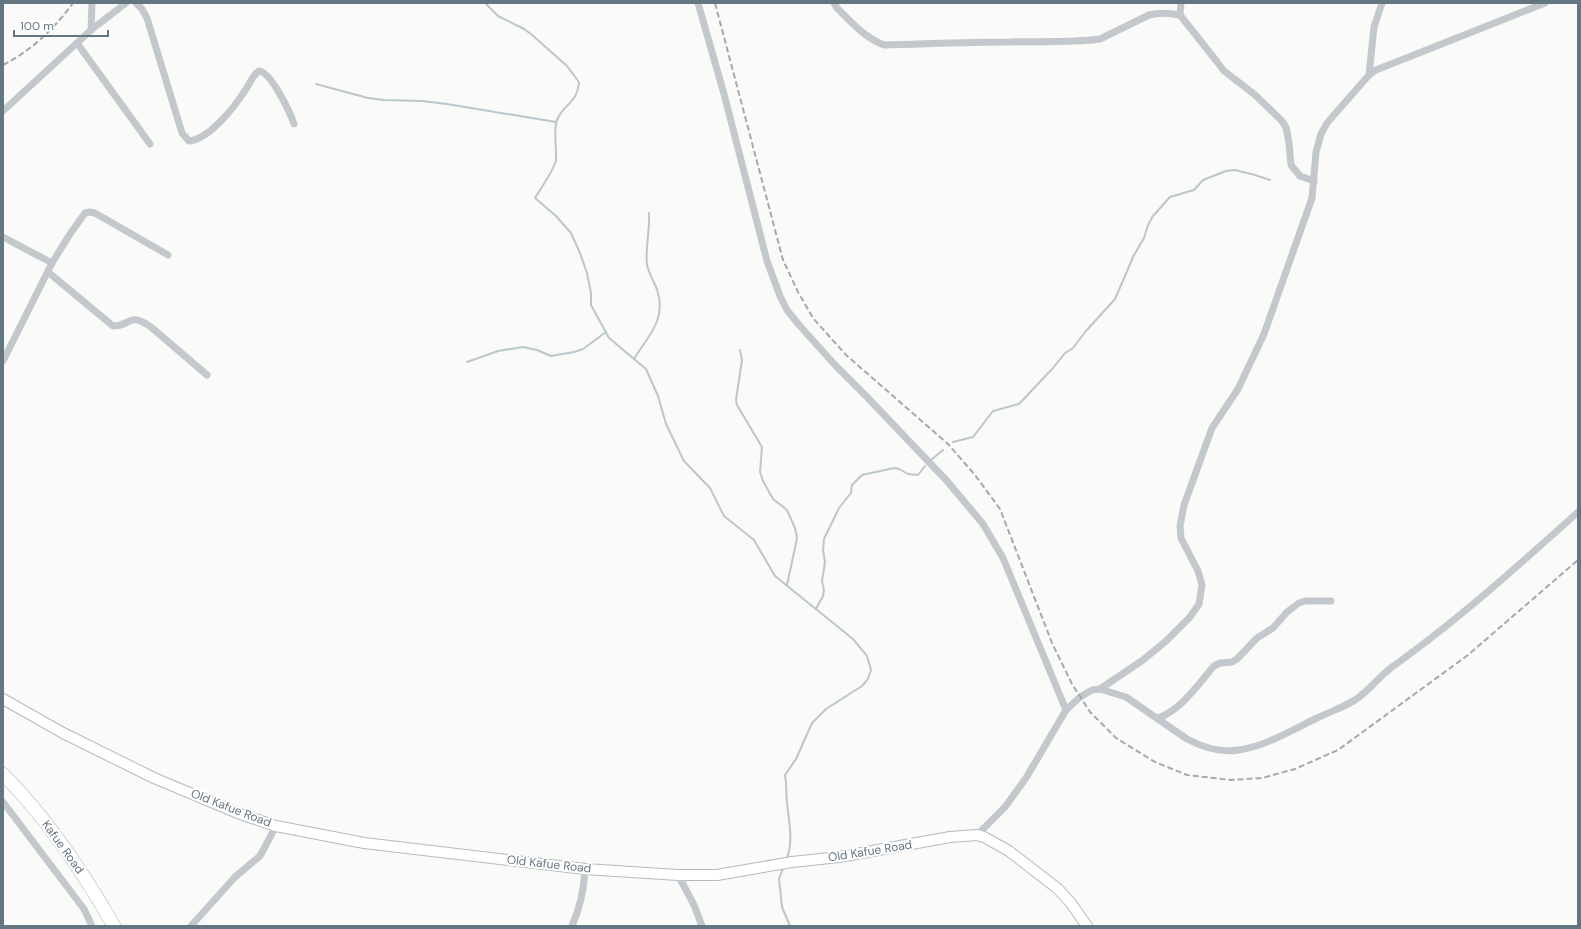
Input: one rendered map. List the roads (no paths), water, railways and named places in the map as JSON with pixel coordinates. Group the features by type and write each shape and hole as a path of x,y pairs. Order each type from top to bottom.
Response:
{"highway":[{"name":"Kafue Road","path":"3,774 36,810 74,861 114,926"}],"street":[{"path":"91,30 92,3"},
{"path":"3,111 91,30 126,3"},
{"path":"136,3 142,9 147,18 182,133 189,141 199,138 210,130 230,111 259,71 265,73 287,104 294,124"},
{"path":"698,3 724,94 767,261 787,310 835,365 868,397 947,481 982,524 1003,558 1066,710"},
{"path":"834,3 836,8 868,37 875,42 884,45 1067,42 1092,40 1100,39 1149,15 1167,12 1180,15 1224,71 1254,94 1281,120 1286,127 1291,165 1300,176 1314,181"},
{"path":"1180,15 1182,3"},
{"path":"1369,76 1374,27 1382,3"},
{"path":"1100,689 1143,660 1166,641 1190,617 1199,604 1202,585 1198,571 1181,538 1180,526 1184,506 1212,428 1238,389 1264,334 1312,198 1316,152 1323,128 1376,70 1545,3"},
{"path":"77,43 150,144"},
{"path":"3,361 6,351 52,263 85,213 95,212 168,255"},
{"path":"3,237 52,263"},
{"path":"48,272 113,326 118,326 130,320 141,320 207,375"},
{"path":"977,835 1005,807 1026,778 1066,710 1080,697 1092,690 1100,689 1126,697 1187,739 1197,744 1223,751 1254,747 1345,706 1359,697 1383,674 1419,648 1480,599 1578,512"},
{"path":"1157,718 1165,716 1181,704 1214,666 1220,663 1232,662 1237,659 1257,638 1272,628 1293,607 1305,601 1331,601"},
{"name":"Old Kafue Road","path":"3,699 63,733 154,778 240,814 276,826 364,843 585,869 678,875 717,875 792,862 839,858 950,837 977,835 984,837 1008,851 1058,889 1070,902 1087,926"},
{"path":"3,802 84,909 92,926"},
{"path":"191,926 235,876 260,856 276,826"},
{"path":"572,926 584,885 585,869"},
{"path":"678,875 694,905 702,926"}],"waterway":[{"path":"485,3 498,16 531,34 567,66 579,82 576,95 563,110 557,120 555,129 555,164 535,198 556,216 571,233 587,273 591,293 591,305 609,338 646,369 658,396 666,424 684,461 710,488 724,516 754,540 775,576 853,639 867,656 871,670 868,679 862,686 826,709 812,723 796,759 785,775 790,825 790,846 786,860"},
{"path":"316,84 368,98 447,104 556,122"},
{"path":"953,442 973,437 993,411 1019,404 1065,353 1073,348 1115,299 1134,255 1144,238 1148,225 1153,216 1170,197 1194,190 1203,180 1226,171 1235,170 1270,180"},
{"path":"634,359 654,328 660,303 656,286 647,265 649,213"},
{"path":"467,362 498,351 523,347 537,350 551,356 574,352 583,349 606,332"},
{"path":"740,350 742,360 736,400 737,405 762,447 760,472 763,481 773,499 787,510 795,528 797,538 787,585"},
{"path":"931,460 943,450"},
{"path":"816,609 823,596 824,590 822,581 825,562 823,550 824,539 839,508 851,493 852,485 862,475 894,468 908,474 918,475 925,466"},
{"path":"783,868 779,879 782,907 790,926"}],"railway":[{"path":"3,65 33,46 50,30 73,3"},
{"path":"715,3 783,260 798,292 813,318 846,355 948,444 975,475 1000,509 1052,643 1072,684 1090,712 1116,738 1155,762 1187,775 1231,780 1262,778 1295,769 1338,750 1468,655 1578,560"}]}
